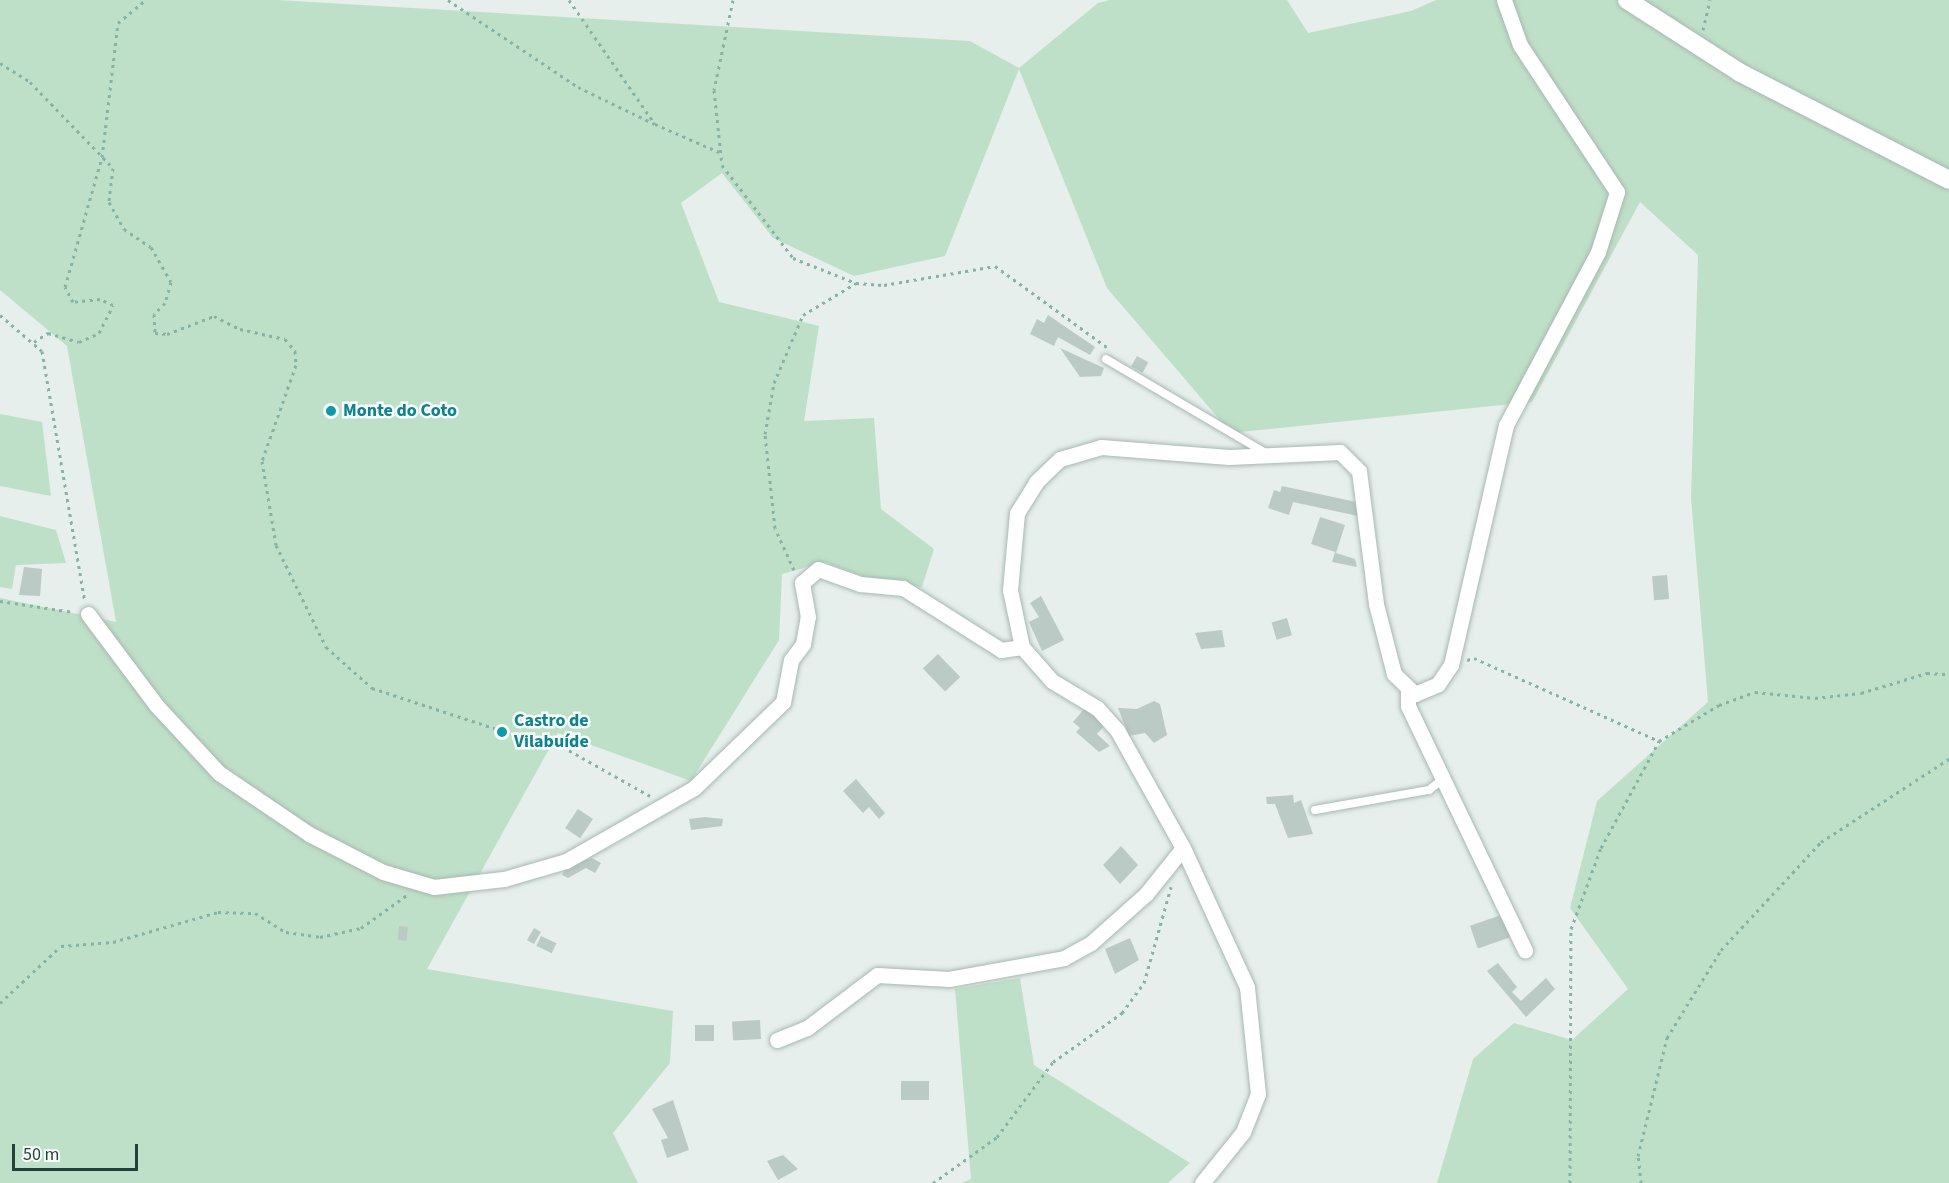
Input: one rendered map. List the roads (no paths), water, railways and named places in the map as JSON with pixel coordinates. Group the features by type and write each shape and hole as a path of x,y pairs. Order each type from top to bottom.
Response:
{"main road":[{"path":"1626,0 1698,48 1949,180"}],"street":[{"path":"1408,692 1425,692 1451,665 1506,425 1598,252 1617,192 1520,45 1504,0"},
{"path":"1202,1183 1243,1132 1258,1094 1257,1051 1246,987 1183,848 1117,730 1097,708 1052,681 1022,647 1010,590 1017,513 1036,482 1060,459 1101,447 1273,457 1340,452 1359,471 1376,604 1388,657 1408,692 1408,706 1446,777 1526,950"},
{"path":"88,614 156,705 219,773 309,834 383,873 422,884 504,879 566,861 694,788 783,702 791,660 803,644 808,617 802,584 818,569 860,584 903,588 1001,650 1022,647"},
{"path":"777,1040 807,1028 877,975 949,979 1064,958 1091,943 1146,894 1168,862 1183,848"}],"lane":[{"path":"1106,359 1273,457"},
{"path":"1315,810 1429,790 1446,777"}],"place":[{"name":"Monte do Coto","path":"331,411"},
{"name":"Castro de Vilabuíde","path":"502,732"}]}
